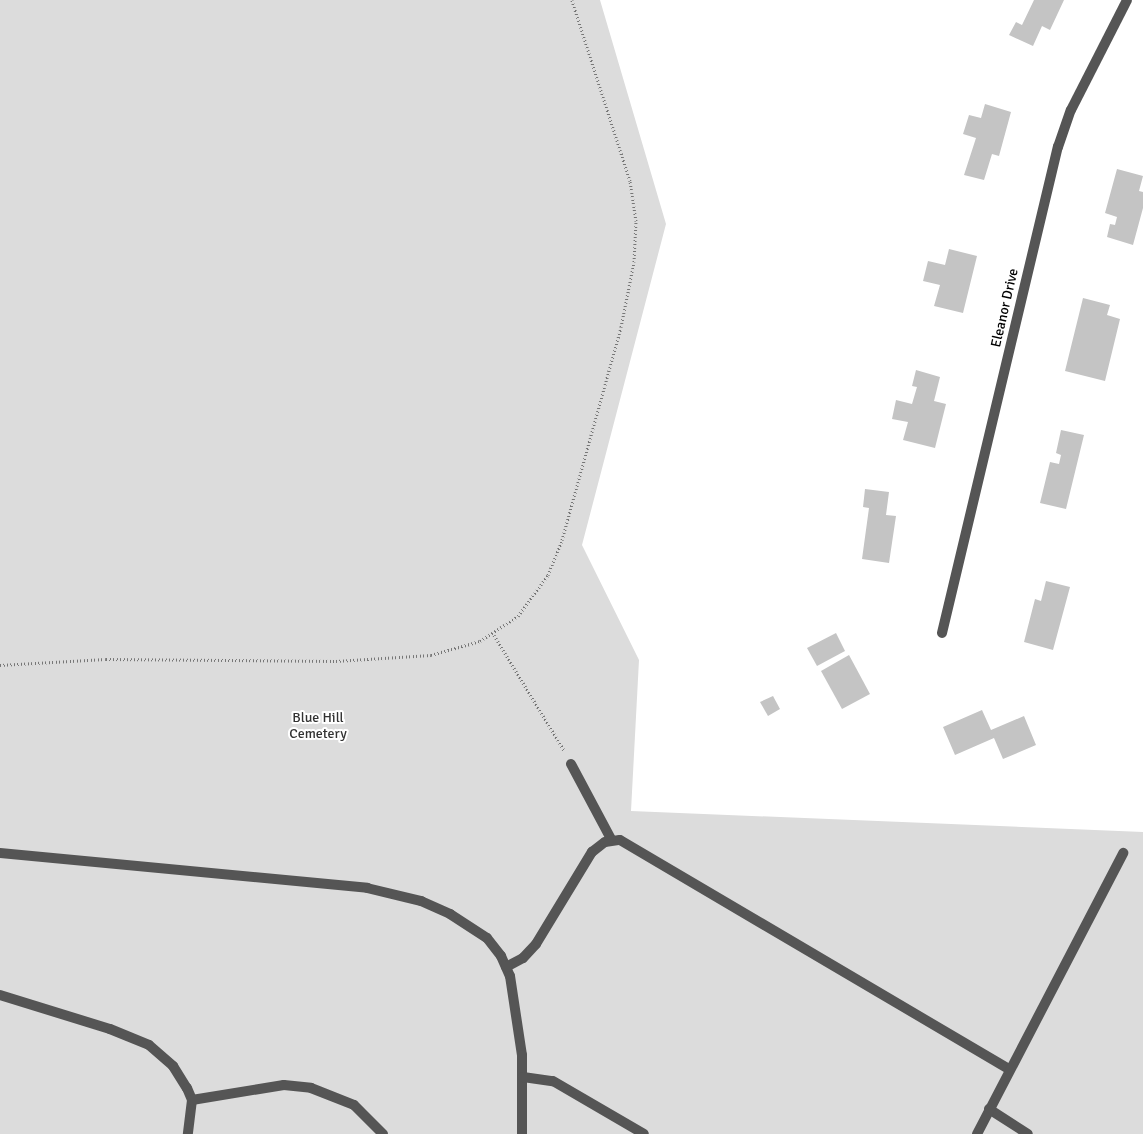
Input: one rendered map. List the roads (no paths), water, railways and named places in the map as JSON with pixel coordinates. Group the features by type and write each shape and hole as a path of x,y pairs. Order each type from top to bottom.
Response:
{"street":[{"name":"Eleanor Drive","path":"942,633 1058,147 1071,110 1127,0"},
{"path":"571,764 611,839 635,846 1009,1069"},
{"path":"506,967 523,958 536,944 592,852 611,839"},
{"path":"0,853 386,891 421,901 464,922 487,938 506,967 516,996 523,1077 522,1134"},
{"path":"977,1134 1009,1069 1123,854"},
{"path":"0,995 110,1029 149,1045 177,1072 192,1100 188,1134"},
{"path":"523,1077 553,1080 644,1134"},
{"path":"192,1100 284,1085 311,1088 354,1105 383,1134"},
{"path":"989,1109 1028,1134"}],"park label":[{"name":"Blue Hill Cemetery","path":"318,726"}]}
